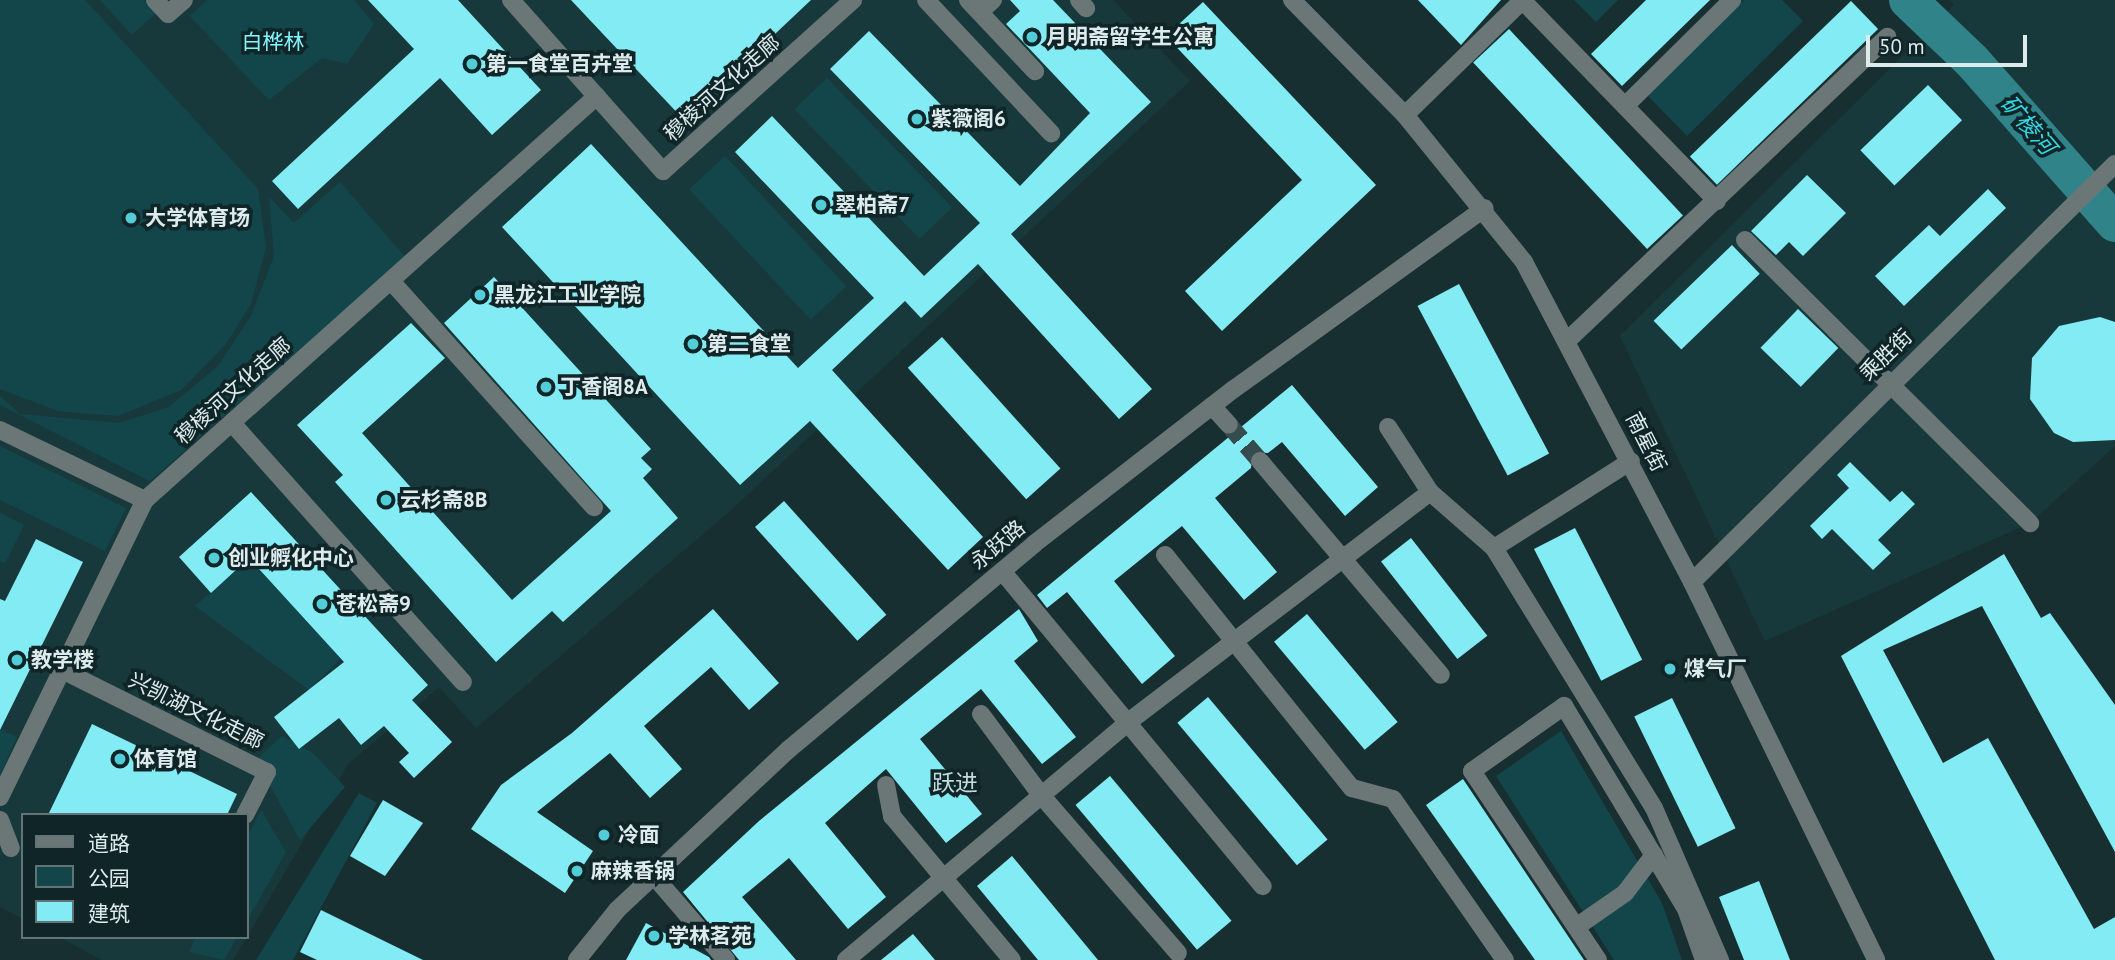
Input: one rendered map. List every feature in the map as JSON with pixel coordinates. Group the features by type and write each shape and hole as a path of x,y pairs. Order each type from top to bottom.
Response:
{"street":[{"path":"155,0 168,14 184,0"},
{"name":"穆棱河文化走廊","path":"511,0 663,171 853,0"},
{"path":"926,0 1051,133"},
{"name":"南星街","path":"1292,0 1405,115 1485,208 1569,340 1692,582 1876,960"},
{"path":"1405,115 1522,0 1717,201"},
{"path":"1625,106 1732,0"},
{"path":"980,4 1035,71"},
{"path":"1569,340 1887,37"},
{"name":"穆棱河文化走廊","path":"0,797 145,500 597,96"},
{"name":"乘胜街","path":"1692,582 1889,383 2115,164"},
{"name":"永跃路","path":"577,960 653,875 788,750 1002,571 1212,406 1485,208"},
{"path":"1745,240 2030,523"},
{"path":"391,281 594,507"},
{"path":"1212,406 1229,425"},
{"path":"232,423 463,682"},
{"path":"1388,427 1430,492 1494,548 1654,808 1720,960"},
{"path":"0,430 145,500"},
{"path":"1259,461 1441,676"},
{"path":"1494,548 1631,461"},
{"path":"846,960 1127,723 1341,557 1430,492"},
{"path":"1165,555 1352,788 1392,799 1505,960"},
{"path":"1002,571 1263,886"},
{"name":"兴凯湖文化走廊","path":"62,670 267,772 247,813"},
{"path":"1574,679 1565,707 1472,771 1579,925 1598,960"},
{"path":"1565,707 1686,909 1704,960"},
{"path":"981,714 1041,795 1178,953"},
{"path":"886,785 892,816 1012,960"},
{"path":"0,820 11,848"},
{"path":"1579,925 1625,893 1654,855"},
{"path":"653,875 726,960"}],"shaded area":[{"name":"黑龙江工业学院","path":"0,0 1113,0 1190,81 731,510 476,728 439,687 348,764 248,935 248,813 21,813 21,918 0,907"},
{"path":"1950,0 2115,0 2115,446 2030,523 1765,641 1620,336 1954,5"},
{"path":"63,939 246,939 233,960 102,960"}],"green space":[{"name":"大学体育场","path":"0,0 85,0 258,189 266,247 251,304 226,344 181,390 118,416 58,411 0,389"},
{"path":"100,0 145,0 157,12 132,35"},
{"name":"白桦林","path":"207,0 354,0 374,24 347,64 322,58 269,100 190,16"},
{"path":"1574,0 1618,0 1596,22"},
{"path":"1744,0 1782,0 1803,21 1687,136 1647,95"},
{"path":"827,78 952,207 920,239 795,109"},
{"path":"725,156 846,286 811,320 689,189"},
{"path":"340,182 405,257 150,481 0,405 0,396 20,414 119,423 169,407 218,366 251,316 274,256 269,197 294,223"},
{"path":"0,446 126,508 105,551 0,500"},
{"path":"0,513 24,525 5,563 0,561"},
{"path":"249,559 342,657 309,690 195,606"},
{"path":"0,729 17,737 0,775"},
{"path":"1561,731 1662,903 1682,960 1614,960 1496,776"},
{"path":"282,736 313,753 345,787 300,840 256,760"},
{"path":"359,793 377,803 293,960 256,960"},
{"path":"261,810 286,852 248,919 248,835"},
{"path":"195,939 236,939 224,960 189,952"}],"building":[{"path":"368,0 458,0 541,90 492,135 440,78 298,209 272,181 414,49"},
{"path":"571,0 811,0 684,120"},
{"path":"1010,0 1053,0 1151,102 1011,234 1152,389 1119,419 978,264 921,318 905,301 832,370 983,537 948,570 810,421 740,485 502,227 591,144 798,368 874,298 735,152 772,116 924,276 980,223 830,69 869,31 1020,186 1090,113 1006,24 1020,11"},
{"path":"1418,0 1501,0 1461,45"},
{"path":"1646,0 1710,0 1622,86 1591,54"},
{"path":"1851,1 1878,29 1717,185 1690,157"},
{"path":"1203,2 1376,185 1222,331 1185,291 1302,180 1166,36"},
{"path":"1509,29 1683,215 1647,249 1473,62"},
{"path":"1928,85 1962,120 1894,186 1860,150"},
{"path":"1807,175 1846,213 1803,256 1789,242 1776,255 1751,231"},
{"path":"1988,189 2006,208 1904,306 1875,276 1929,225 1940,236"},
{"path":"1732,245 1760,274 1681,349 1654,321"},
{"name":"云杉斋8B","path":"494,277 651,449 641,458 652,469 643,478 678,518 563,622 552,611 496,662 335,482 343,475 297,425 411,323 445,358 362,433 512,600 611,511 444,323"},
{"path":"1459,284 1549,454 1508,476 1418,306"},
{"path":"1798,309 1838,348 1801,387 1760,348"},
{"path":"2100,317 2115,322 2115,440 2073,442 2054,433 2030,399 2032,358 2059,326"},
{"path":"942,337 1060,469 1026,499 908,368"},
{"path":"1292,385 1378,487 1345,516 1282,442 1268,453 1253,452 1251,468 1215,498 1277,572 1244,600 1182,526 1114,581 1175,656 1142,684 1067,592 1047,608 1037,595"},
{"path":"1850,462 1890,502 1902,491 1915,504 1878,540 1891,553 1873,570 1832,529 1822,539 1810,526 1849,488 1837,475"},
{"path":"251,492 428,685 412,700 452,742 414,778 399,762 409,753 384,726 361,745 339,718 299,749 274,717 344,662 249,558 211,593 179,557"},
{"path":"784,501 886,615 857,641 755,527"},
{"path":"1575,528 1642,660 1601,681 1534,549"},
{"path":"1411,538 1487,636 1457,659 1381,561"},
{"name":"教学楼","path":"36,539 83,562 0,730 0,599 5,601"},
{"path":"2004,554 2041,618 2050,613 2115,705 2115,852 1982,606 1883,650 1943,763 1988,738 2094,929 2115,917 2115,960 1995,960 1841,656"},
{"path":"713,609 779,683 749,710 711,667 644,726 682,769 650,798 610,753 537,812 593,851 565,893 471,829 501,785 572,733"},
{"path":"1019,609 1038,641 1014,661 1076,737 1042,764 981,689 920,739 982,814 946,843 886,769 825,823 886,897 848,929 789,858 742,897 796,960 739,960 683,892 759,821"},
{"path":"1307,614 1398,722 1365,750 1274,642"},
{"path":"1208,697 1328,839 1297,865 1177,723"},
{"path":"1672,698 1736,828 1698,847 1634,716"},
{"name":"体育馆","path":"92,724 237,794 228,813 49,813"},
{"path":"1110,776 1231,921 1197,950 1076,805"},
{"path":"1463,779 1584,960 1535,960 1426,805"},
{"path":"383,800 423,823 385,876 350,856"},
{"path":"1012,856 1098,960 1038,960 977,886"},
{"path":"1759,881 1790,960 1744,960 1719,897"},
{"path":"321,910 423,960 317,960 300,952"},
{"name":"学林茗苑","path":"646,923 709,957 711,960 626,960"},
{"path":"913,934 935,960 881,960"}],"waterway":[{"name":"矿棱河","path":"1908,0 1972,61 2115,223"}],"tunnel":[{"path":"1229,425 1260,461"}],"place":[{"name":"月明斋留学生公寓","path":"1032,37"},
{"name":"第一食堂百卉堂","path":"472,64"},
{"name":"紫薇阁6","path":"917,119"},
{"name":"翠柏斋7","path":"821,205"},
{"name":"大学体育场","path":"131,218"},
{"name":"黑龙江工业学院","path":"480,295"},
{"name":"第二食堂","path":"693,344"},
{"name":"丁香阁8A","path":"546,387"},
{"name":"云杉斋8B","path":"386,500"},
{"name":"创业孵化中心","path":"214,558"},
{"name":"苍松斋9","path":"322,604"},
{"name":"教学楼","path":"17,660"},
{"name":"煤气厂","path":"1670,669"},
{"name":"体育馆","path":"120,759"},
{"name":"冷面","path":"604,835"},
{"name":"麻辣香锅","path":"577,871"},
{"name":"学林茗苑","path":"654,936"}],"district":[{"name":"跃进","path":"955,783"}]}
